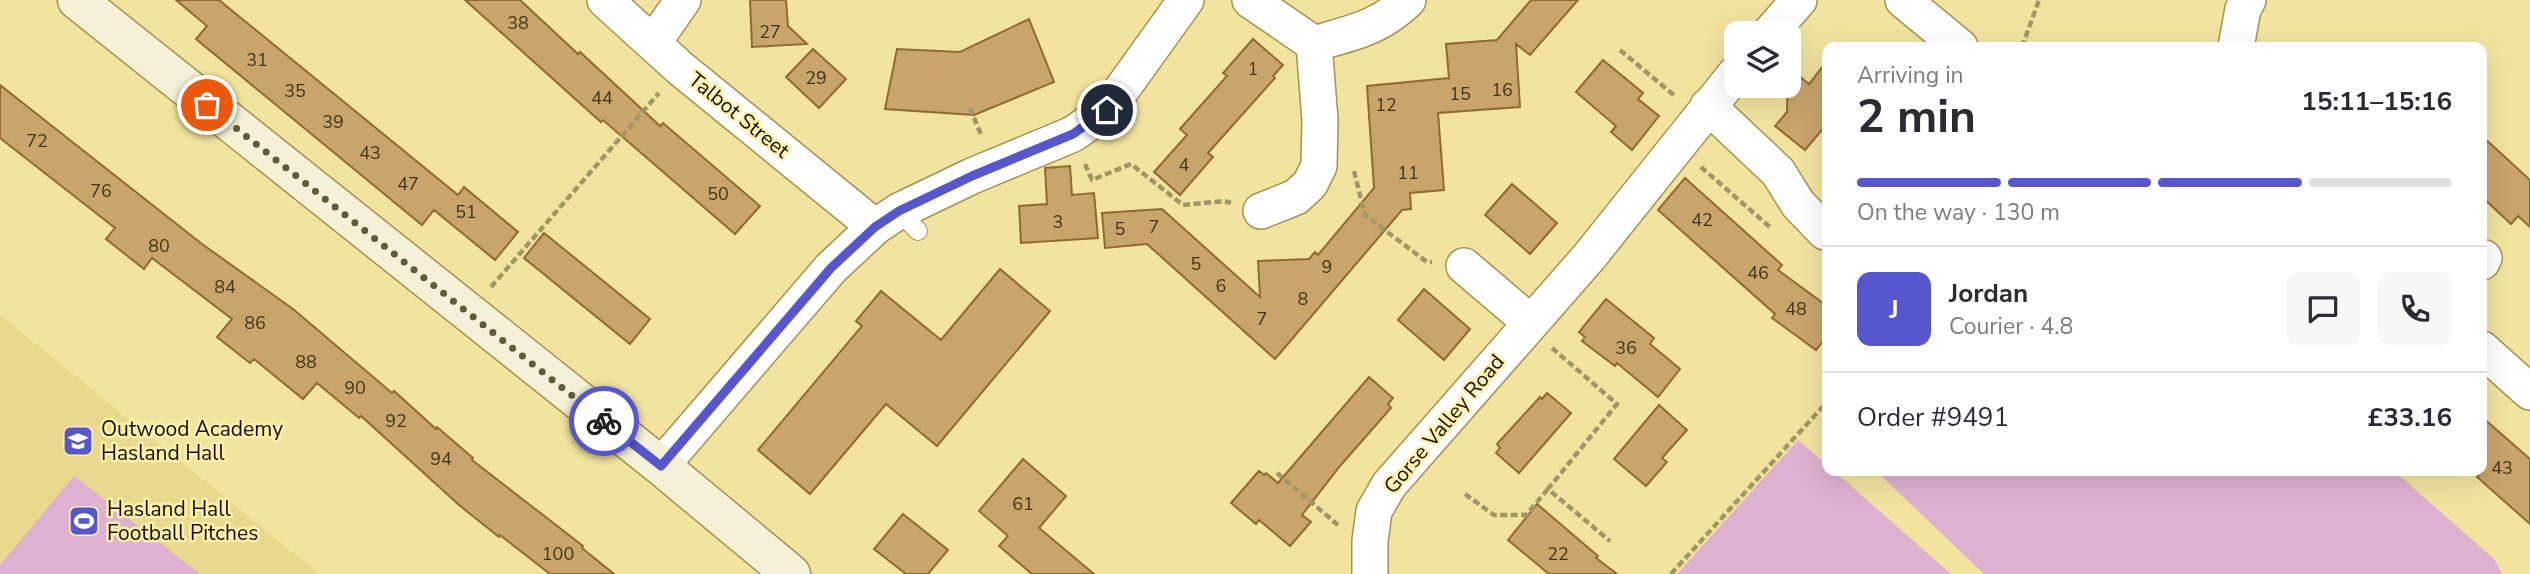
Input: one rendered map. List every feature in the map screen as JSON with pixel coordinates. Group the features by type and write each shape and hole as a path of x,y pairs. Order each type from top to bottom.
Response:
{"main road":[{"path":"77,0 661,466 791,574"}],"street":[{"name":"Talbot Street","path":"605,0 680,68 897,223"},
{"path":"653,43 683,0"},
{"path":"661,466 831,268 972,176 1073,134 1107,110 1186,0"},
{"path":"1251,0 1314,44"},
{"path":"1314,44 1376,25 1392,16 1408,0"},
{"path":"1781,21 1799,0"},
{"path":"1903,0 1954,42"},
{"path":"2237,42 2243,9 2248,0"},
{"path":"1261,211 1296,197 1310,184 1320,166 1320,120 1314,44"},
{"name":"Gorse Valley Road","path":"1370,557 1374,511 1389,485 1588,257 1724,87"},
{"path":"1704,111 1778,172 1798,204 1822,229"},
{"path":"1464,266 1529,325"},
{"path":"2487,353 2530,392"}],"path":[{"path":"2024,42 2039,0"},
{"path":"1620,50 1704,111"},
{"path":"468,314 680,68"},
{"path":"1073,134 1092,180 1131,164 1183,205 1224,201 1261,211"},
{"path":"1676,146 1774,231"},
{"path":"1320,166 1353,170 1364,215 1427,262 1464,266"},
{"path":"1465,494 1494,515 1525,515 1617,404 1529,325"},
{"path":"1671,574 1822,408"},
{"path":"1277,473 1344,530 1370,557"},
{"path":"1548,489 1610,541"}],"shaded area":[{"name":"Outwood Academy Hasland Hall","path":"0,315 311,567 319,574 0,574"},
{"path":"1798,440 1822,461 1822,476 1840,476 1951,574 1677,574"},
{"name":"Hasland Hall Football Pitches","path":"74,476 200,574 0,574 0,565"},
{"path":"1881,476 2400,476 2494,559 2502,574 1984,574"}],"building":[{"path":"176,0 219,0 458,195 464,187 518,232 495,260 434,210 422,225 196,39 207,26"},
{"path":"465,0 520,0 660,126 663,123 760,206 735,234 603,120 601,122"},
{"path":"750,0 786,0 788,26 807,44 752,47"},
{"path":"1531,0 1578,0 1530,55 1516,44 1520,107 1438,113 1444,190 1410,193 1411,209 1402,210 1275,359 1147,244 1105,248 1102,213 1162,209 1260,297 1258,261 1309,259 1315,252 1318,255 1374,188 1367,86 1449,78 1446,44 1497,40"},
{"path":"1029,19 1054,82 974,115 885,109 897,49 960,52"},
{"path":"1253,39 1283,65 1273,76 1275,78 1208,153 1213,157 1180,195 1154,172 1187,135 1180,129 1227,76 1223,73"},
{"path":"813,49 846,79 819,108 786,77"},
{"path":"1603,60 1643,93 1638,99 1659,116 1632,150 1611,132 1616,126 1576,92"},
{"path":"1822,67 1822,130 1805,150 1775,126 1787,112 1787,98 1801,98 1801,78 1809,84"},
{"path":"0,85 202,244 293,309 392,393 394,391 436,429 437,427 473,458 472,460 583,546 582,548 614,574 550,574 459,505 361,416 359,418 317,383 303,399 254,359 250,363 217,337 232,319 152,258 144,269 106,239 115,228 0,138"},
{"path":"2487,141 2530,180 2530,227 2518,216 2511,224 2487,202"},
{"path":"1070,166 1072,195 1094,193 1098,238 1021,243 1019,206 1047,204 1045,168"},
{"path":"1685,178 1782,265 1778,270 1822,302 1822,342 1816,350 1772,318 1775,314 1658,210"},
{"path":"1512,184 1557,223 1530,254 1485,215"},
{"path":"544,233 650,319 630,344 524,258"},
{"path":"1000,269 1050,311 937,446 886,404 810,494 758,450 862,326 856,321 881,291 941,340"},
{"path":"1424,289 1470,329 1444,360 1398,320"},
{"path":"1606,299 1654,338 1650,344 1680,369 1658,397 1617,363 1615,366 1582,341 1585,337 1579,332"},
{"path":"1369,377 1393,398 1388,404 1391,408 1340,466 1302,515 1311,522 1290,546 1259,520 1256,524 1231,503 1259,471 1278,483"},
{"path":"1547,393 1571,413 1519,473 1496,453 1500,448 1497,444 1540,397 1542,399"},
{"path":"1659,405 1687,430 1662,458 1667,462 1646,486 1614,459"},
{"path":"2487,421 2530,459 2530,524 2477,477 2487,476"},
{"path":"1023,459 1066,496 1039,528 1094,574 1032,574 999,546 1008,536 979,511"},
{"path":"1537,504 1617,574 1549,574 1508,540"},
{"path":"903,514 948,550 928,574 906,574 874,549"}],"way so far":[{"path":"207,105 604,421"}],"place":[{"name":"Outwood Academy Hasland Hall","path":"78,441"},
{"name":"Hasland Hall Football Pitches","path":"84,521"}],"route":[{"path":"604,421 661,466 831,268 875,227 899,211 972,176 1073,134 1107,110"}]}
